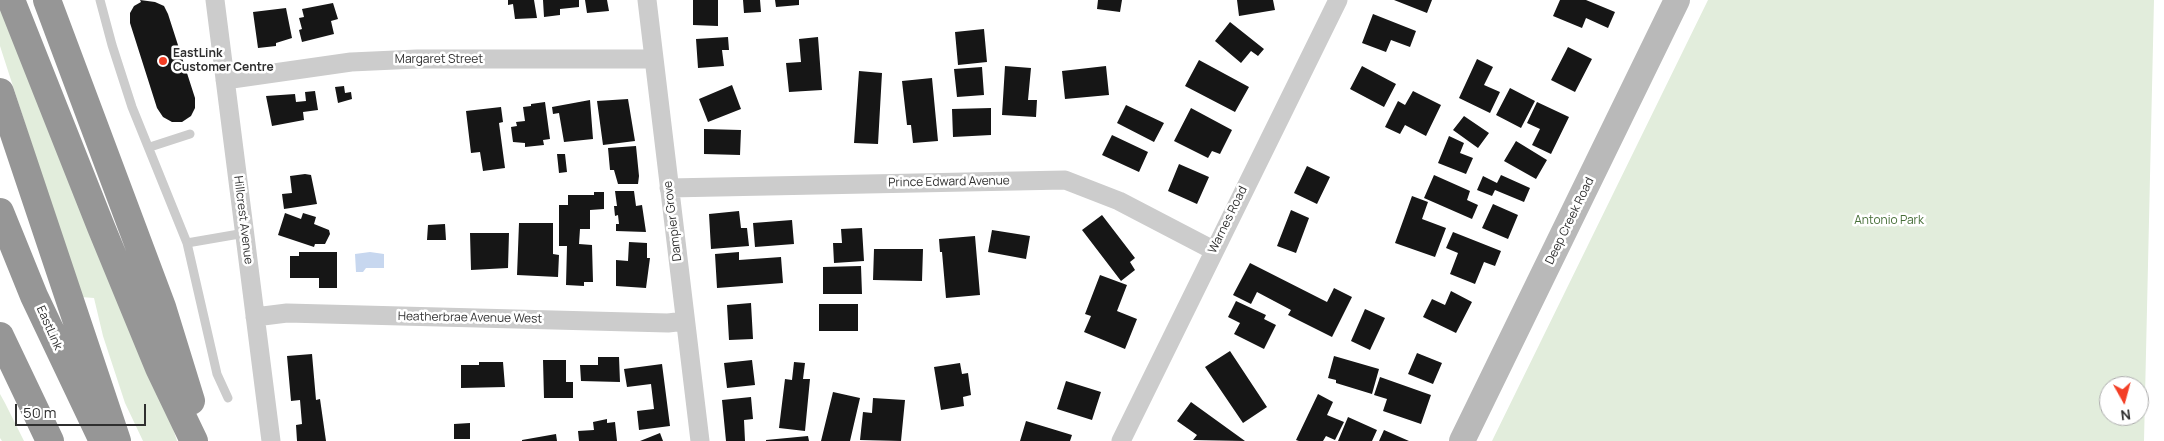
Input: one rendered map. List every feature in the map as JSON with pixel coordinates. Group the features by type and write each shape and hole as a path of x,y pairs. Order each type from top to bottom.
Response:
{"highway":[{"path":"12,0 104,236 159,368 194,441"},
{"path":"48,0 162,307 201,441"},
{"path":"0,92 117,441"},
{"name":"EastLink","path":"0,212 46,323 103,441"},
{"path":"0,336 50,441"}],"main road":[{"name":"Deep Creek Road","path":"1462,441 1677,0"}],"street":[{"name":"Hillcrest Avenue","path":"215,0 271,441"},
{"name":"Dampier Grove","path":"646,0 700,441"},
{"name":"Warnes Road","path":"1121,441 1213,250 1338,0"},
{"name":"Margaret Street","path":"225,80 351,62 417,59 654,59"},
{"name":"Prince Edward Avenue","path":"669,188 1065,180 1119,201 1213,250"},
{"name":"Heatherbrae Avenue West","path":"255,317 287,313 668,323 684,321"}],"lane":[{"path":"100,0 129,98 187,243 217,374 228,398"},
{"path":"150,147 190,134"},
{"path":"187,243 245,233"}],"green space":[{"path":"0,0 169,416 177,441 143,441 125,403 103,336 94,298 81,297 0,46"},
{"name":"Antonio Park","path":"1708,0 2154,0 2145,376 2099,376 2099,426 2144,426 2144,441 1492,441"},
{"path":"0,394 24,441 2,441 0,438"}],"water":[{"path":"370,252 384,254 384,268 366,268 363,272 356,272 355,254"}],"building":[{"name":"EastLink Customer Centre","path":"140,0 155,2 164,6 168,14 195,98 195,108 191,116 182,122 172,122 163,117 157,108 130,23 130,13 134,6 141,2"},
{"path":"508,0 534,0 537,18 515,19 513,4 508,5"},
{"path":"543,0 579,0 579,7 560,9 560,15 544,17"},
{"path":"585,0 607,0 609,11 587,13"},
{"path":"693,0 718,0 718,26 693,25"},
{"path":"743,0 760,0 761,12 744,13"},
{"path":"775,0 799,0 799,5 776,7"},
{"path":"1098,0 1122,0 1120,12 1097,9"},
{"path":"1237,0 1273,0 1275,10 1239,16"},
{"path":"1394,0 1432,0 1427,13"},
{"path":"1560,0 1586,0 1615,12 1608,28 1586,18 1582,28 1553,16"},
{"path":"333,3 338,19 331,21 334,34 302,42 299,30 302,29 299,18 304,17 302,9"},
{"path":"286,8 292,38 276,43 276,46 258,48 253,12"},
{"path":"1373,14 1416,31 1410,47 1391,40 1386,52 1362,43"},
{"path":"1230,22 1264,49 1258,56 1251,51 1241,63 1215,41"},
{"path":"984,29 987,62 958,65 955,32"},
{"path":"728,37 729,50 722,50 724,66 698,68 696,39"},
{"path":"818,37 822,90 789,92 786,63 801,62 799,39"},
{"path":"1568,47 1592,59 1575,92 1551,80"},
{"path":"1477,59 1493,67 1484,85 1500,92 1490,113 1459,98"},
{"path":"1199,60 1249,87 1235,112 1185,86"},
{"path":"1005,66 1031,68 1028,100 1037,100 1036,117 1002,115"},
{"path":"1106,66 1109,95 1065,99 1062,71"},
{"path":"1362,66 1396,84 1384,107 1350,89"},
{"path":"982,67 984,95 957,97 954,69"},
{"path":"859,71 882,73 878,144 854,143"},
{"path":"932,78 938,141 913,143 911,125 907,125 902,81"},
{"path":"732,85 741,109 708,122 699,99"},
{"path":"344,86 345,93 351,92 352,99 338,103 335,87"},
{"path":"1510,88 1535,101 1521,128 1496,115"},
{"path":"315,91 318,110 303,112 304,120 272,126 266,96 295,94 296,102 306,101 305,92"},
{"path":"1413,91 1441,105 1426,136 1405,125 1400,134 1385,127 1398,101 1405,105"},
{"path":"628,99 635,141 603,145 597,101"},
{"path":"590,100 593,139 564,142 559,113 553,114 552,107"},
{"path":"545,102 550,139 543,140 544,145 525,147 525,143 513,142 511,127 517,126 516,122 525,121 523,107"},
{"path":"1537,102 1569,117 1551,154 1532,145 1540,129 1527,123"},
{"path":"1126,105 1164,123 1154,142 1117,123"},
{"path":"501,107 503,122 499,123 505,168 483,171 480,152 471,153 466,111"},
{"path":"991,108 991,135 953,137 952,109"},
{"path":"1191,108 1232,130 1220,154 1212,151 1208,158 1174,141"},
{"path":"1464,116 1489,133 1478,148 1453,130"},
{"path":"704,129 741,130 740,155 704,154"},
{"path":"1112,135 1148,152 1139,172 1102,155"},
{"path":"1449,136 1464,143 1460,153 1473,158 1466,174 1438,163"},
{"path":"1516,141 1547,160 1536,179 1504,161"},
{"path":"636,146 638,184 618,184 614,170 610,170 608,148"},
{"path":"557,154 565,154 567,172 559,173"},
{"path":"1179,164 1209,177 1197,204 1168,191"},
{"path":"1307,166 1330,177 1317,204 1294,193"},
{"path":"311,175 317,204 284,209 282,194 292,193 290,176"},
{"path":"1434,175 1470,191 1467,200 1478,205 1472,219 1424,198"},
{"path":"1501,175 1530,188 1524,202 1495,190 1492,196 1477,190 1483,176 1497,183"},
{"path":"615,191 634,191 636,206 642,205 646,232 616,231 616,224 619,224 618,215 615,216 614,206 617,206"},
{"path":"594,192 604,192 604,209 590,210 590,229 580,229 579,244 592,245 593,282 584,282 584,286 566,285 567,246 559,246 559,205 568,205 568,195 594,195"},
{"path":"1412,196 1428,202 1422,219 1446,228 1435,257 1395,243"},
{"path":"1493,204 1518,215 1508,239 1482,228"},
{"path":"1291,210 1309,218 1296,253 1277,246"},
{"path":"739,211 741,228 747,228 749,246 711,249 709,214"},
{"path":"285,213 301,219 303,213 316,217 314,224 329,230 330,234 325,244 315,244 314,247 278,235"},
{"path":"1102,215 1135,258 1130,262 1135,270 1121,281 1082,230"},
{"path":"792,220 794,244 755,247 753,223"},
{"path":"519,223 553,223 553,254 559,255 558,277 517,275"},
{"path":"445,224 446,240 427,240 428,225"},
{"path":"862,228 864,261 834,263 833,243 842,243 841,229"},
{"path":"992,230 1030,236 1026,259 988,252"},
{"path":"1453,232 1501,251 1495,266 1484,262 1475,284 1450,274 1458,253 1446,248"},
{"path":"470,233 509,233 508,268 471,270"},
{"path":"975,236 980,295 946,298 939,239"},
{"path":"629,242 647,243 647,258 650,258 646,288 616,286 616,260 628,261"},
{"path":"874,249 923,249 922,281 873,280"},
{"path":"299,252 337,252 337,288 319,288 319,278 290,278 290,256 299,256"},
{"path":"739,252 739,260 781,257 783,283 717,288 715,254"},
{"path":"1250,263 1327,302 1334,288 1352,297 1332,337 1288,315 1291,310 1257,292 1251,304 1233,295"},
{"path":"861,266 862,294 823,294 823,267"},
{"path":"1100,275 1127,285 1117,311 1137,319 1125,349 1084,332 1091,316 1085,314"},
{"path":"1451,291 1472,302 1456,333 1423,317 1432,299 1445,305"},
{"path":"1236,301 1266,315 1264,319 1276,325 1264,349 1234,334 1240,323 1228,317"},
{"path":"751,303 753,339 729,340 727,305"},
{"path":"819,304 858,304 858,331 819,331"},
{"path":"1365,309 1385,318 1370,350 1351,341"},
{"path":"1230,351 1267,407 1243,423 1205,367"},
{"path":"1417,353 1442,363 1433,384 1408,374"},
{"path":"312,354 316,400 320,399 326,441 297,441 296,425 302,424 300,400 291,401 287,356"},
{"path":"1334,356 1379,369 1372,394 1336,383 1336,380 1328,378"},
{"path":"598,357 619,357 620,382 581,381 580,365 598,365"},
{"path":"543,360 566,360 566,382 573,382 573,398 544,398"},
{"path":"752,360 755,385 727,388 724,363"},
{"path":"479,362 503,362 505,387 461,388 461,365 479,365"},
{"path":"794,362 805,363 803,379 810,379 805,431 779,428 785,379 792,380"},
{"path":"960,363 962,374 968,373 971,395 963,397 964,406 941,410 934,367"},
{"path":"662,364 670,426 639,430 637,411 654,409 651,384 627,387 624,369"},
{"path":"1380,377 1431,395 1421,424 1383,411 1387,399 1374,395"},
{"path":"1066,381 1101,392 1092,420 1057,409"},
{"path":"833,392 860,398 850,441 821,441"},
{"path":"1318,394 1333,402 1327,415 1344,422 1335,440 1326,436 1323,441 1296,440"},
{"path":"751,397 753,419 744,420 745,441 726,441 722,400"},
{"path":"873,398 905,400 901,441 860,440 863,412 872,413"},
{"path":"1191,402 1245,441 1193,440 1197,435 1177,421"},
{"path":"1348,417 1377,430 1372,441 1338,441"},
{"path":"607,419 607,423 615,422 617,441 579,441 578,431 594,430 593,422"},
{"path":"1026,421 1072,435 1070,441 1020,441"},
{"path":"470,423 470,439 454,439 454,424"},
{"path":"1384,430 1409,441 1379,441"},
{"path":"660,433 663,441 640,441"},
{"path":"556,434 557,441 522,441 522,440"},
{"path":"808,436 809,441 766,441 766,440"}],"place":[{"name":"EastLink Customer Centre","path":"163,61"}]}
